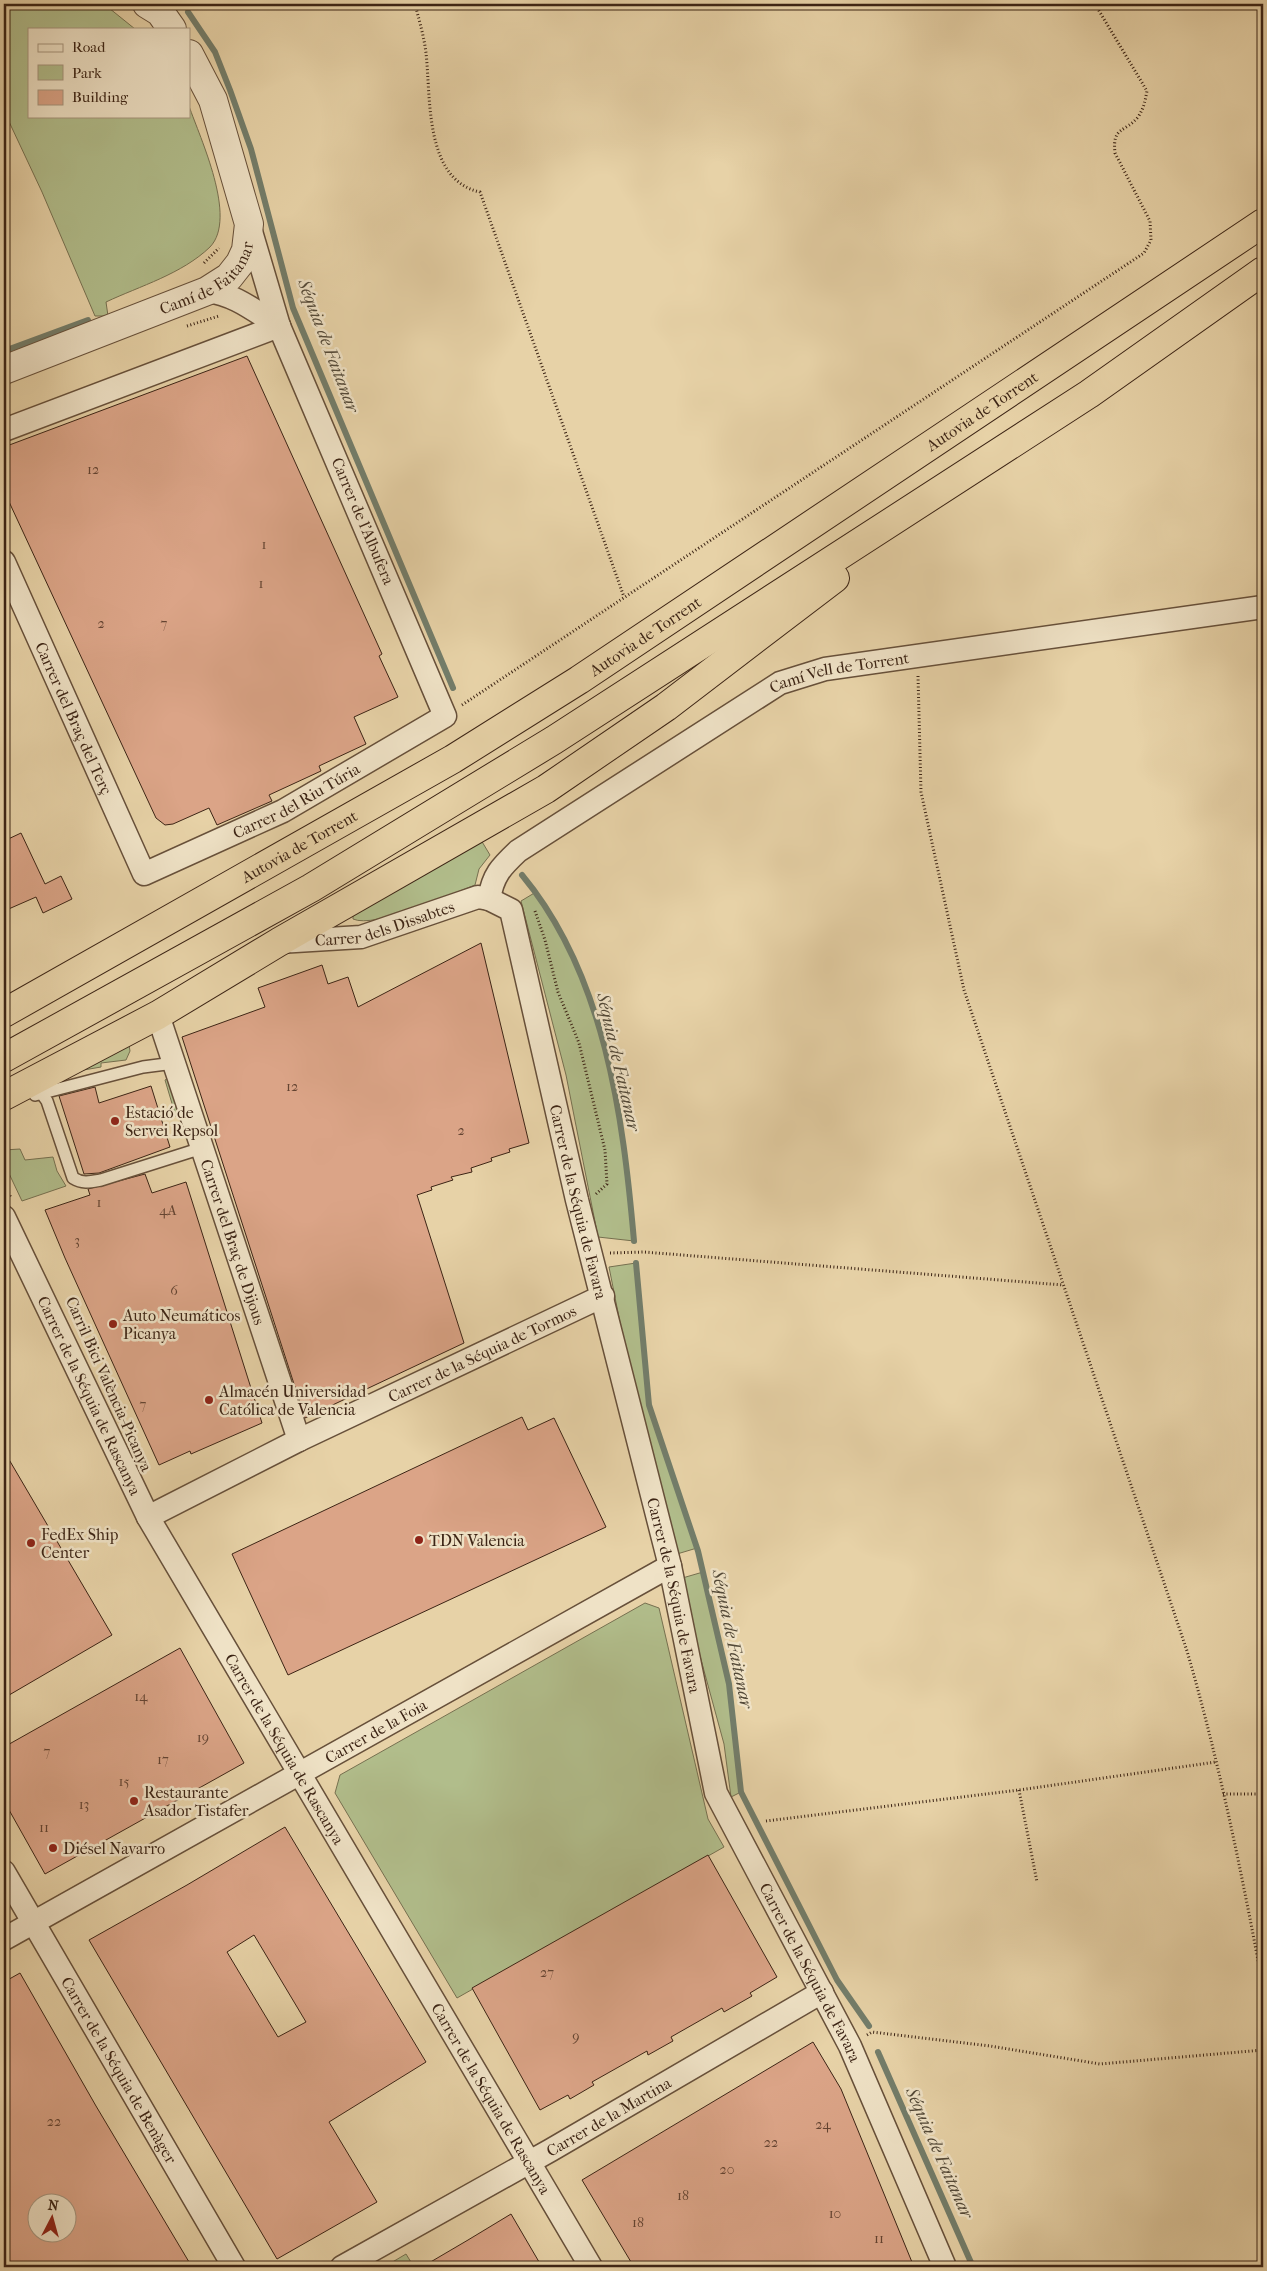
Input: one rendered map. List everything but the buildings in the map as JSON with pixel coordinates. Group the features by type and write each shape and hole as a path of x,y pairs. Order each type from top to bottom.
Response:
{"highway":[{"name":"Autovia de Torrent","path":"4,1013 453,759 579,680 1263,223"},
{"path":"5,1096 158,1015 279,942 546,789 666,707 845,570 1263,271"},
{"path":"4,1058 311,888 554,740 1089,394"},
{"path":"4,993 263,867"}],"street":[{"path":"147,4 160,12 171,28"},
{"name":"Camí de Faitanar","path":"4,370 202,279 229,277 240,263 246,250 249,224 213,100 190,56"},
{"name":"Carrer de l'Albufera","path":"249,224 279,326 444,716"},
{"path":"202,279 279,326"},
{"path":"4,430 279,326"},
{"name":"Carrer del Braç del Terç","path":"4,562 144,874"},
{"name":"Camí Vell de Torrent","path":"489,899 492,880 518,850 780,683 824,668 1263,607"},
{"name":"Carrer del Riu Túria","path":"144,874 283,811 444,716"},
{"name":"Carrer dels Dissabtes","path":"279,942 361,936 478,897 489,899"},
{"name":"Carrer de la Séquia de Favara","path":"489,899 511,910 577,1200 603,1296 670,1566 716,1793 850,2046 945,2267"},
{"name":"Carrer del Braç de Dijous","path":"158,1015 299,1440"},
{"name":"Carrer de la Séquia de Rascanya","path":"8,1208 148,1517 591,2267"},
{"name":"Carrer de la Séquia de Tormos","path":"148,1517 299,1440 603,1296"},
{"name":"Carrer de la Foia","path":"4,1938 670,1566"},
{"name":"Carrer de la Séquia de Benàger","path":"4,1872 234,2267"},
{"name":"Carrer de la Martina","path":"342,2267 528,2163 822,1992"}],"lane":[{"path":"5,1096 42,1094 144,1067 174,1063"},
{"path":"42,1094 47,1100 73,1178 78,1181 86,1183 101,1180 202,1148"}],"path":[{"path":"415,4 426,52 428,98 439,156 456,182 470,190 480,192 624,597"},
{"path":"444,716 1144,253 1151,240 1150,221 1115,153 1113,141 1118,131 1137,118 1144,108 1147,91 1095,4"},
{"path":"202,279 221,246"},
{"path":"918,655 921,792 964,990 1187,1651 1207,1720 1224,1794 1263,1987"},
{"path":"530,904 535,912 545,940 558,992 579,1044 605,1150 607,1184 602,1190 589,1197"},
{"path":"4,1183 8,1208"},
{"path":"592,1253 644,1252 1063,1284"},
{"path":"766,1820 1019,1790 1216,1762"},
{"path":"1019,1790 1037,1882"},
{"path":"1224,1794 1263,1794"},
{"path":"850,2046 872,2032 990,2046 1100,2064 1263,2050"}],"green space":[{"path":"4,4 104,4 134,28 28,28 28,118 190,118 190,109 208,157 219,198 220,217 218,234 210,247 187,265 174,272 106,302 108,316 95,316 42,192 4,111"},
{"path":"481,840 490,855 479,869 475,885 395,915 364,921 353,919 353,912"},
{"path":"536,892 578,970 590,997 599,1027 620,1118 634,1241 598,1237 566,1075 521,901"},
{"path":"129,1045 130,1051 126,1060 101,1063 101,1067 72,1072"},
{"path":"168,1078 180,1119 176,1117 165,1080"},
{"path":"20,1149 25,1160 53,1157 57,1171 66,1186 22,1201 4,1163 4,1150"},
{"path":"636,1263 649,1405 697,1548 677,1554 647,1432 632,1383 609,1267"},
{"path":"703,1572 729,1684 741,1792 731,1797 724,1744 679,1579"},
{"path":"645,1603 659,1608 708,1819 724,1847 457,1998 335,1793 340,1775"},
{"path":"406,2254 414,2267 384,2267"}],"waterway":[{"name":"Séquia de Faitanar","path":"188,12 215,52 230,90 251,149 293,308 453,688"},
{"path":"4,351 88,320"},
{"name":"Séquia de Faitanar","path":"522,875 550,914 573,957 591,1002 605,1049 616,1097 624,1145 634,1241"},
{"name":"Séquia de Faitanar","path":"636,1263 649,1405 698,1551 729,1684 741,1792 837,1980 869,2026"},
{"name":"Séquia de Faitanar","path":"878,2052 973,2267"}],"place":[{"name":"Estació de Servei Repsol","path":"115,1121"},
{"name":"Auto Neumáticos Picanya","path":"113,1324"},
{"name":"Almacén Universidad Católica de Valencia","path":"209,1400"},
{"name":"TDN Valencia","path":"419,1540"},
{"name":"FedEx Ship Center","path":"31,1543"},
{"name":"Restaurante Asador Tistafer","path":"134,1801"},
{"name":"Diésel Navarro","path":"53,1848"}]}
